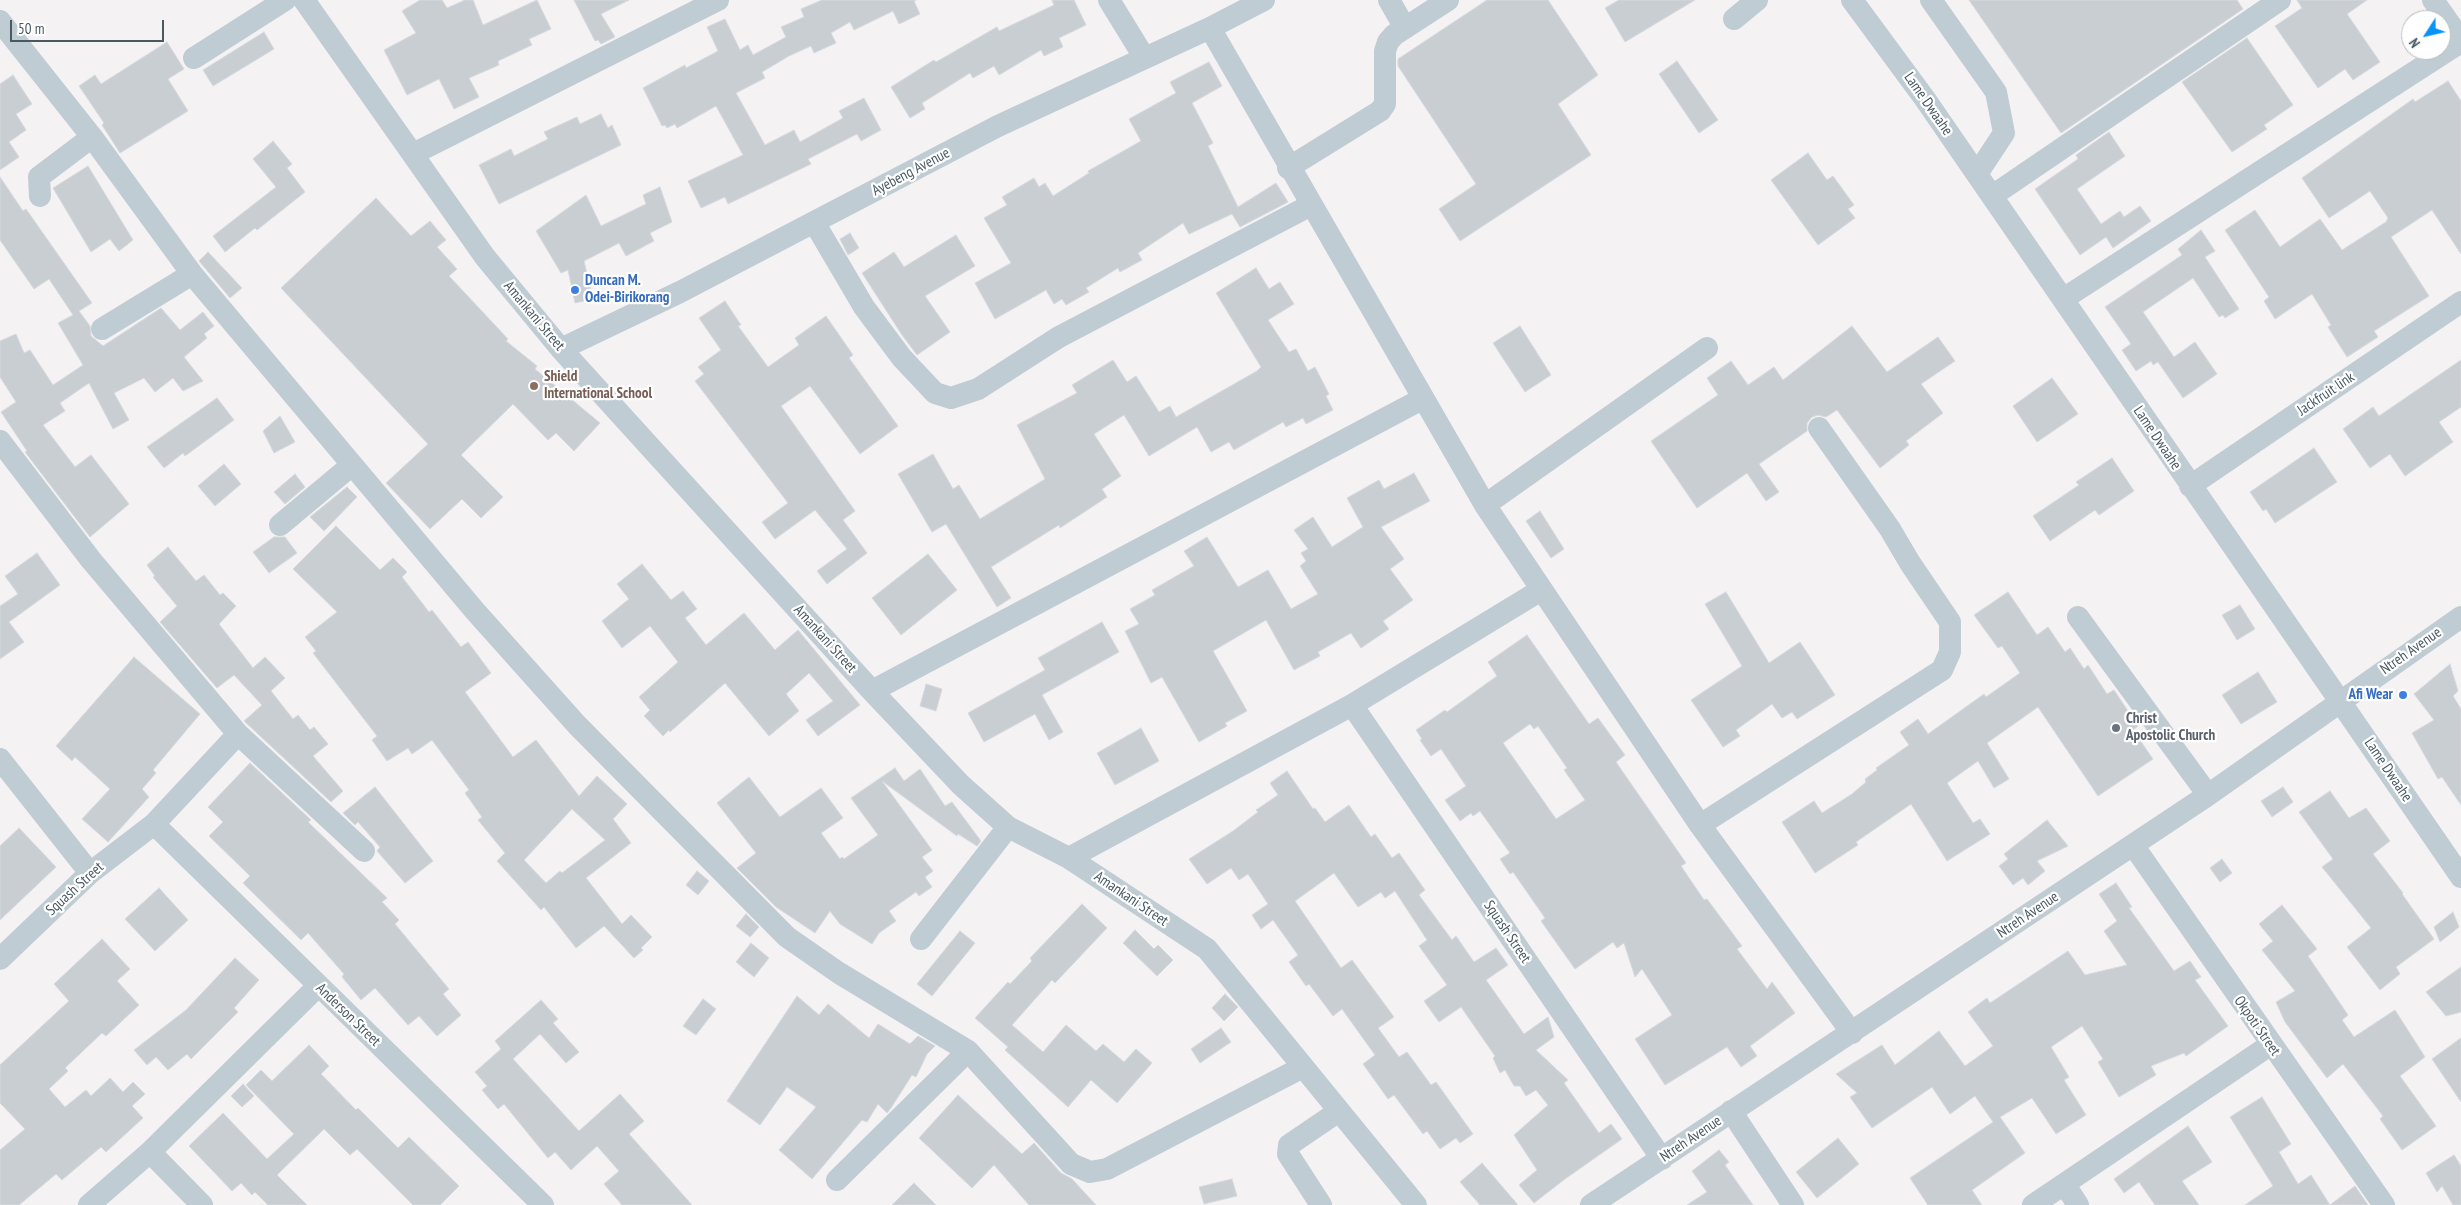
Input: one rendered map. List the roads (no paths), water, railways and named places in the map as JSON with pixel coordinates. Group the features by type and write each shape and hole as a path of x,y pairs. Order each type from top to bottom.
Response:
{"street":[{"path":"194,58 285,0"},
{"name":"Amankani Street","path":"304,0 347,64 485,257 561,349 872,691 961,785 1008,827 1069,858 1206,949 1416,1205"},
{"path":"413,154 718,0"},
{"path":"1109,0 1144,58"},
{"name":"Ayebeng Avenue","path":"561,349 680,292 998,126 1210,28 1264,0"},
{"path":"1389,0 1405,28"},
{"path":"1288,168 1380,111 1385,104 1386,51 1388,42 1394,35 1448,0"},
{"path":"1734,19 1757,0"},
{"name":"Lame Dwaahe","path":"1852,0 1977,174 2461,877"},
{"path":"1930,0 1996,92 2004,133 1977,174"},
{"path":"1992,196 2280,0"},
{"path":"2063,299 2461,41 2433,0"},
{"path":"0,21 92,137 192,274 535,680 788,937 839,973 968,1051 1071,1164 1090,1172 1107,1169 1304,1067"},
{"path":"1210,28 1288,168 1485,505 1700,825 1852,1033"},
{"path":"40,196 39,176 92,137"},
{"path":"814,222 864,306 902,358 935,393 951,398 978,388 1059,337 1311,205"},
{"path":"102,329 192,274"},
{"name":"Jackfruit link","path":"2190,486 2461,302"},
{"path":"1485,505 1707,348"},
{"path":"872,691 1422,399"},
{"path":"1700,825 1942,670 1950,652 1950,622 1910,563 1890,529 1819,428"},
{"path":"0,441 90,560 238,734 364,851"},
{"path":"280,525 352,465"},
{"path":"1069,858 1352,705 1541,590"},
{"path":"2078,617 2208,795"},
{"name":"Ntreh Avenue","path":"1591,1205 2208,795 2340,700 2461,617"},
{"name":"Squash Street","path":"1352,705 1662,1159"},
{"name":"Squash Street","path":"0,959 90,872 154,824 238,734"},
{"path":"0,759 90,872"},
{"name":"Anderson Street","path":"154,824 543,1205"},
{"path":"921,939 1008,827"},
{"name":"Okpoti Street","path":"2132,845 2270,1045 2384,1205"},
{"path":"89,1205 150,1152 318,986"},
{"path":"2032,1205 2065,1185 2270,1045"},
{"path":"837,1180 968,1051"},
{"path":"1322,1205 1288,1154 1289,1145 1339,1111"},
{"path":"1731,1111 1793,1205"},
{"path":"150,1152 202,1205"},
{"path":"2065,1185 2078,1205"}],"place":[{"name":"Duncan M. Odei-Birikorang","path":"575,290"},
{"name":"Shield International School","path":"534,386"},
{"name":"Afi Wear","path":"2403,695"},
{"name":"Christ Apostolic Church","path":"2116,728"}]}
